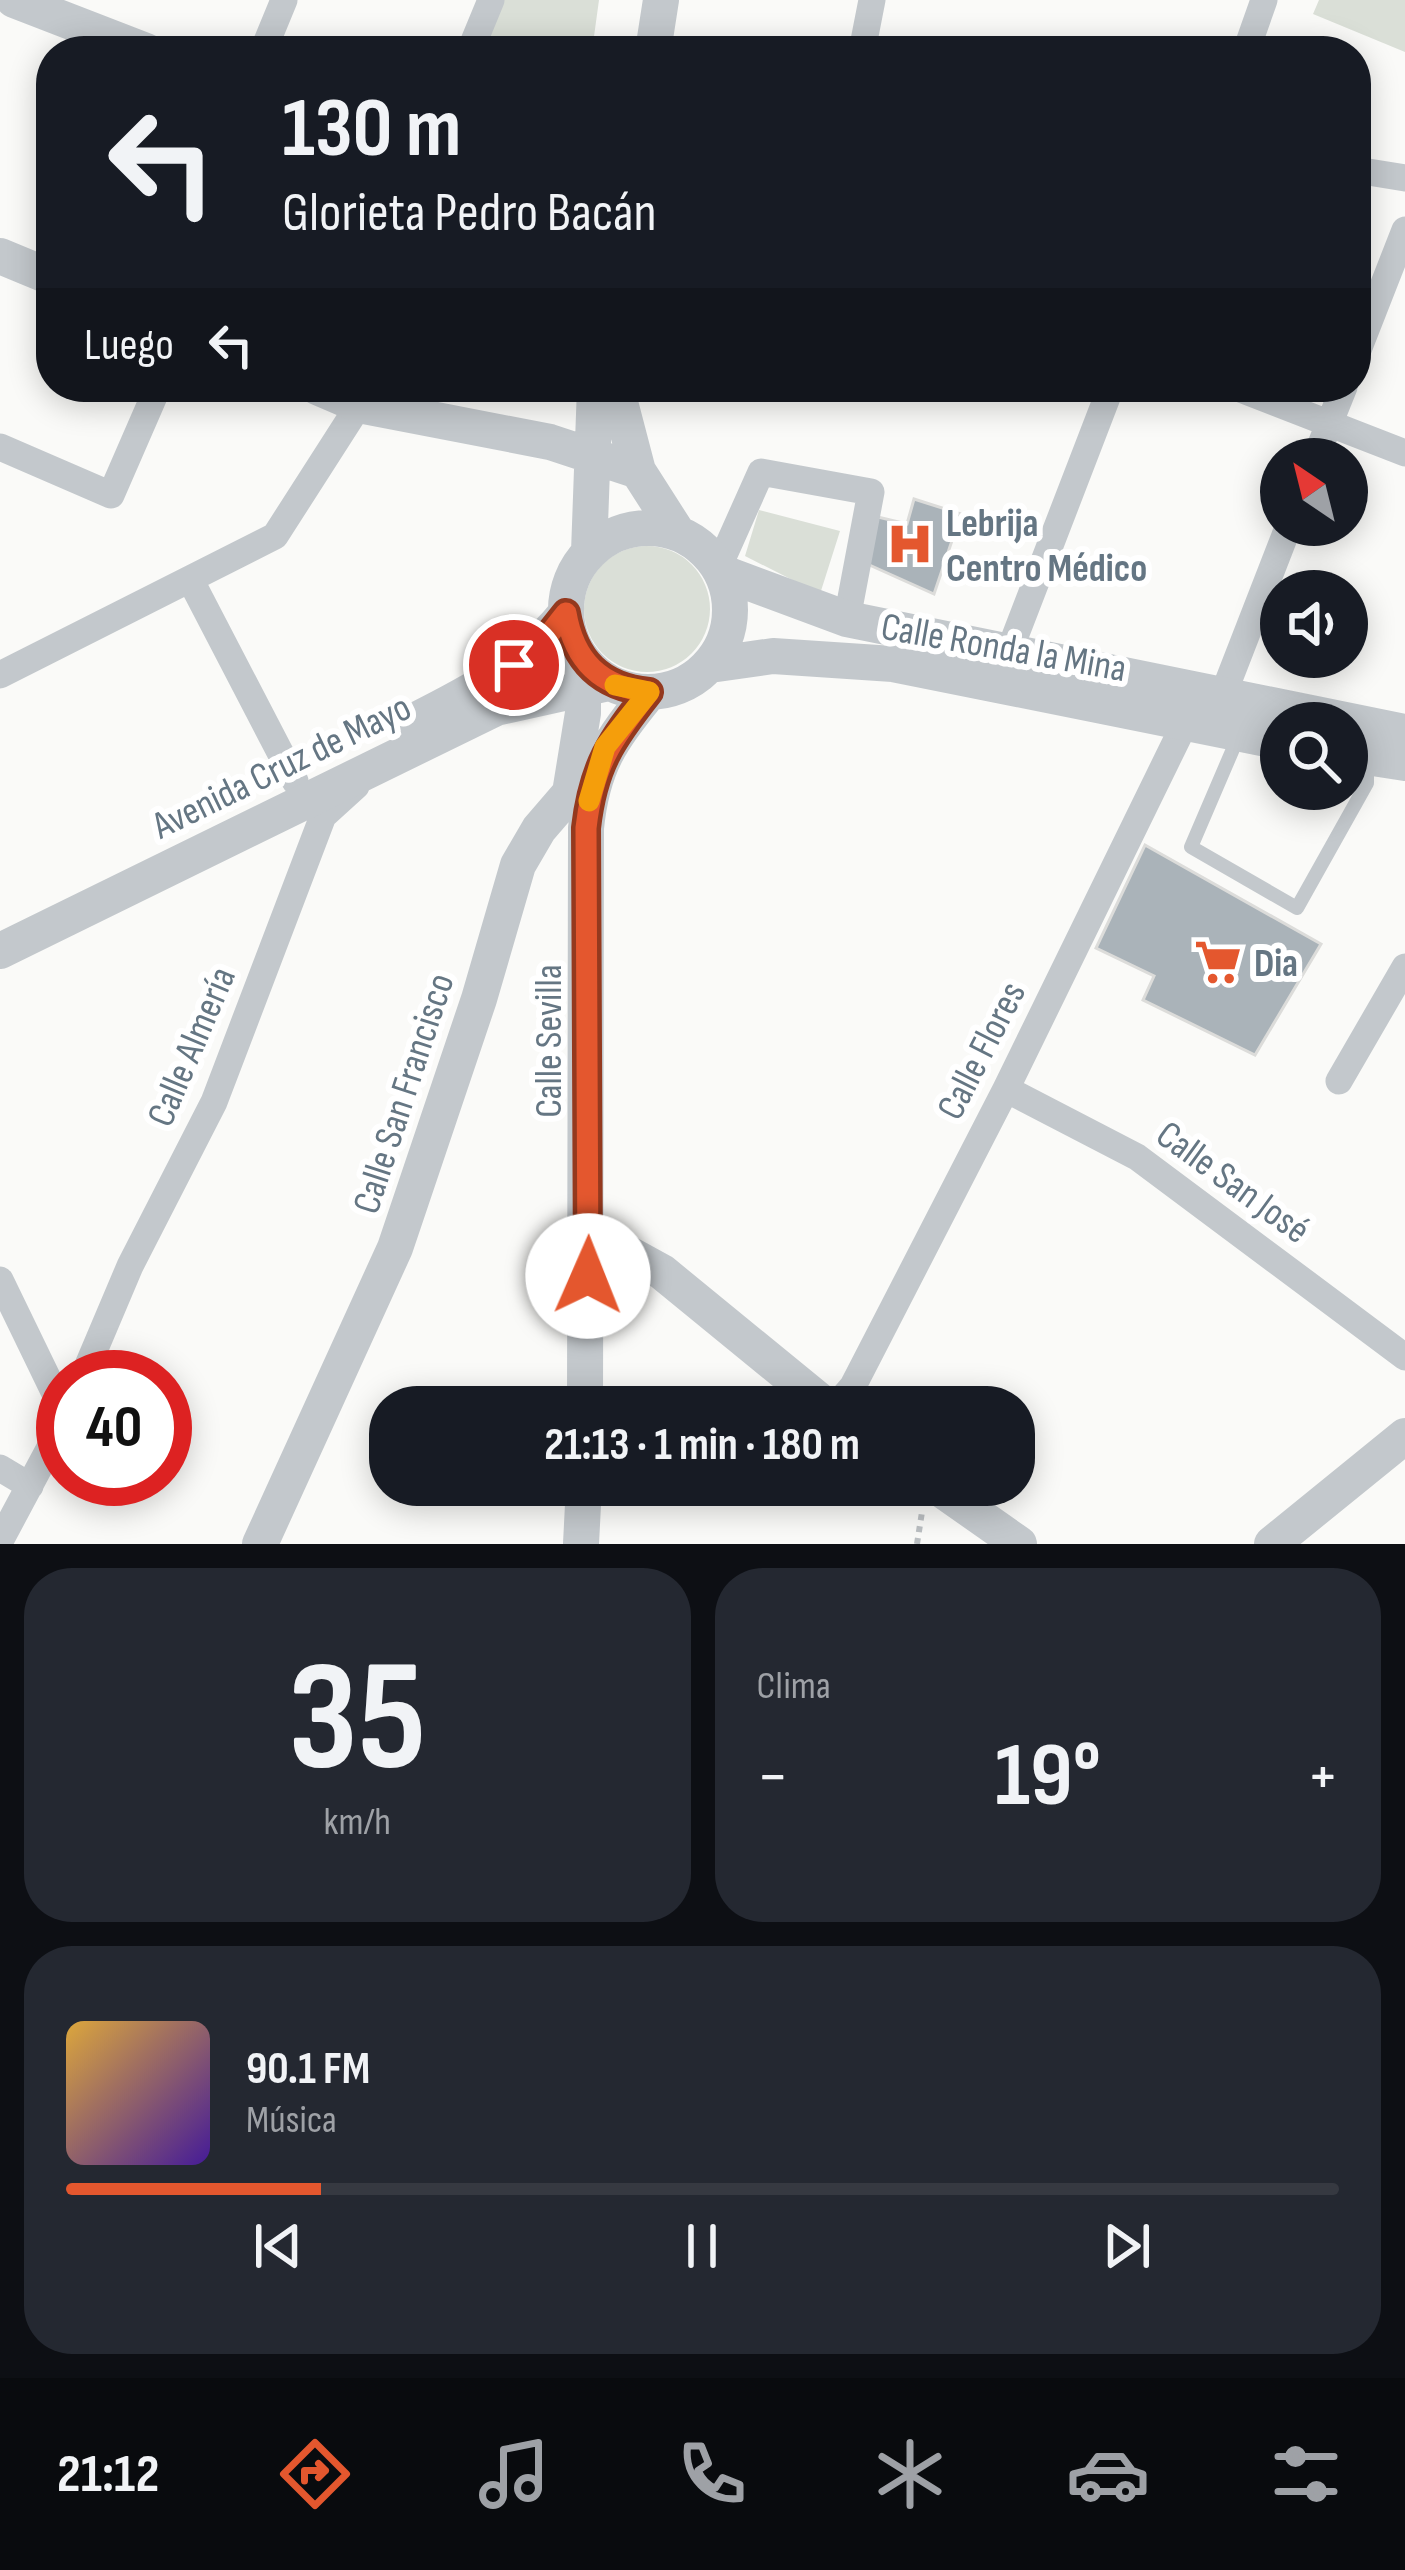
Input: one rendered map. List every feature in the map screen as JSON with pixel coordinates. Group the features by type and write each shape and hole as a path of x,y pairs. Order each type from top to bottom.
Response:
{"street":[{"path":"14,0 72,10 119,36"},
{"path":"269,36 284,0"},
{"path":"476,36 491,0"},
{"path":"655,36 661,0"},
{"path":"865,36 872,0"},
{"path":"1251,36 1264,0"},
{"path":"1371,172 1405,178"},
{"path":"1371,317 1405,230"},
{"path":"0,256 36,271"},
{"path":"0,447 111,495 151,402"},
{"path":"352,402 550,442 638,471"},
{"path":"589,552 595,402"},
{"path":"620,402 638,471 677,532"},
{"path":"1009,652 1105,402"},
{"path":"1273,402 1405,453"},
{"path":"1323,438 1337,402"},
{"path":"0,675 275,536 359,405"},
{"path":"721,570 760,472 871,492 847,620"},
{"path":"630,529 677,532 708,551 730,597 730,621 710,665 671,689 649,692 592,677 570,638 566,613 576,570 589,552 630,529"},
{"path":"1223,694 1281,546"},
{"name":"Calle Ronda la Mina","path":"721,570 847,620 1405,732"},
{"path":"190,579 295,781"},
{"name":"Avenida Cruz de Mayo","path":"0,928 514,665 543,642 566,613"},
{"name":"Calle Ronda la Mina","path":"710,665 772,656 893,664 1260,738"},
{"name":"Avenida Cruz de Mayo","path":"0,951 496,708 592,677"},
{"name":"Calle San Francisco","path":"260,1544 395,1248 479,999 518,866 539,829 571,793 592,677"},
{"name":"Calle Sevilla","path":"585,1386 590,794 605,747 649,692"},
{"name":"Calle Flores","path":"853,1386 1006,1089 1185,722"},
{"path":"1368,758 1405,763"},
{"name":"Calle Almería","path":"95,1350 130,1267 214,1102 323,816 385,760"},
{"path":"1339,1081 1405,968"},
{"name":"Calle San José","path":"1006,1089 1137,1157 1405,1357"},
{"path":"589,1232 662,1272 805,1386"},
{"path":"0,1280 36,1354"},
{"path":"1272,1544 1405,1436"},
{"path":"0,1468 30,1486"},
{"path":"0,1541 36,1475"},
{"path":"581,1544 583,1506"},
{"path":"965,1506 1018,1544"}],"lane":[{"path":"1240,734 1191,847 1297,908 1352,810"}],"shaded area":[{"path":"502,0 599,0 594,36 488,36"},
{"path":"1319,0 1405,0 1405,52 1371,36 1313,14"},
{"path":"759,510 840,531 820,594 745,556"},
{"path":"647,546 671,551 691,565 705,585 710,609 705,633 691,653 671,667 647,672 623,667 603,653 589,633 584,609 589,585 603,565 623,551"}],"building":[{"name":"Lebrija Centro Médico","path":"914,499 961,514 934,594 865,563 878,517 907,524"},
{"name":"Dia","path":"1145,845 1321,944 1255,1055 1143,1000 1154,976 1096,948"}],"slow traffic":[{"path":"589,801 605,747 649,692 615,685"}],"place":[{"name":"Lebrija Centro Médico","path":"910,544"},
{"name":"Dia","path":"1218,962"}],"route":[{"path":"514,665 543,642 566,613 570,638 595,673 628,690 649,692 605,747 590,794 586,828 588,1276"}]}
